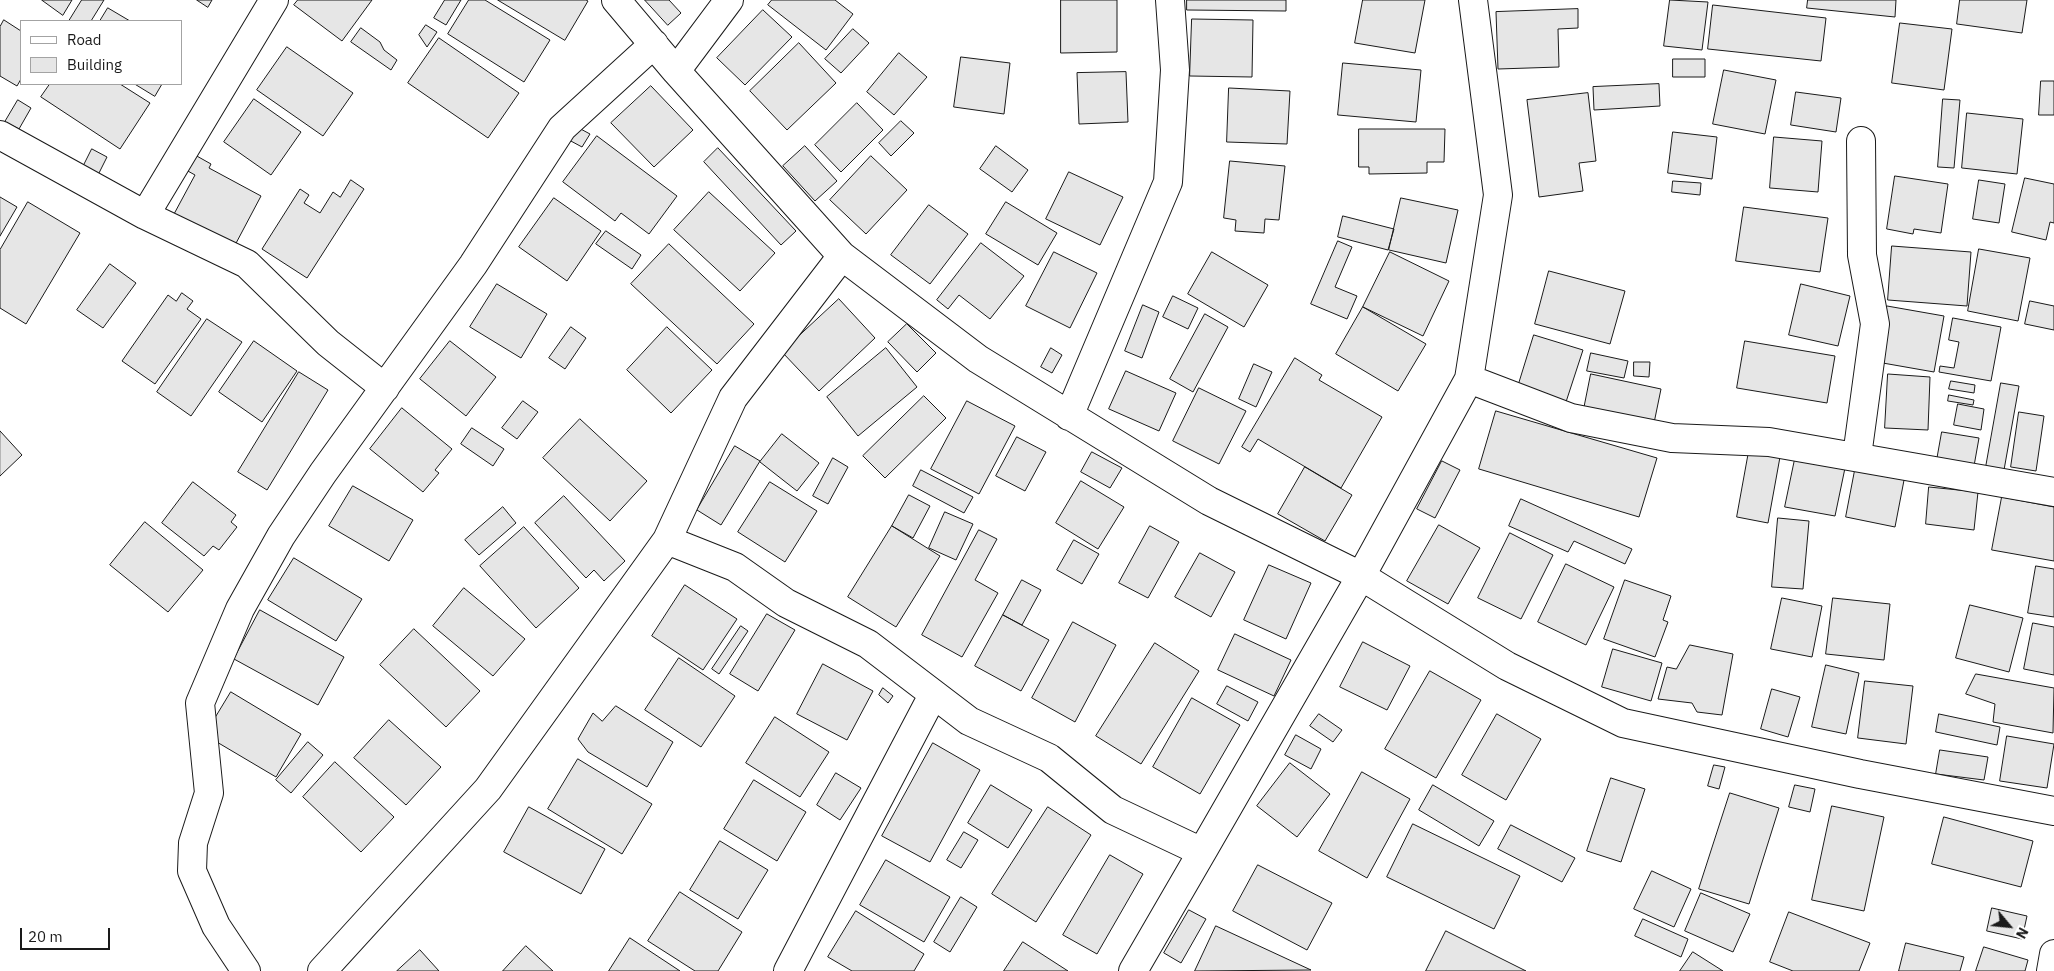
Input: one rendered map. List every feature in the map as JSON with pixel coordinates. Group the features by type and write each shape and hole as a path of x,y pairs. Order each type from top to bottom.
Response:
{"street":[{"path":"145,215 274,0"},
{"path":"616,0 676,71 842,256 978,358 1209,501 1361,576 1507,666 1623,723 1860,774 2054,811"},
{"path":"676,71 729,0"},
{"path":"1070,416 1168,182 1175,70 1170,0"},
{"path":"1133,971 1361,576 1469,379 1498,195 1473,0"},
{"path":"246,971 216,926 192,871 193,843 209,793 200,703 240,609 280,536 323,473 473,265 562,128 654,44"},
{"path":"0,134 145,215 247,264 328,343 385,388"},
{"path":"1857,456 1875,324 1862,255 1861,141"},
{"path":"322,971 488,789 666,540 732,398 842,256"},
{"path":"1469,379 1571,418 1672,438 1769,442 2054,492"},
{"path":"666,540 735,567 786,603 868,644 969,721 1049,758 1113,810 1202,852"},
{"path":"788,971 933,695"},
{"path":"2052,971 2054,954"}],"building":[{"path":"42,0 72,0 63,15"},
{"path":"82,0 104,0 92,20 70,20"},
{"path":"197,0 212,0 208,7"},
{"path":"298,0 372,0 342,41 294,5"},
{"path":"445,0 461,0 446,25 434,18"},
{"path":"469,0 485,0 550,40 524,82 448,34"},
{"path":"498,0 586,0 588,1 565,40"},
{"path":"645,0 669,0 681,13 668,25"},
{"path":"772,0 835,0 853,14 826,50 768,5"},
{"path":"1061,0 1117,0 1117,52 1061,53"},
{"path":"1187,0 1286,0 1286,11 1187,10"},
{"path":"1363,0 1425,0 1415,53 1355,43"},
{"path":"1670,0 1708,2 1702,50 1664,46"},
{"path":"1808,0 1896,0 1895,17 1807,8"},
{"path":"1960,0 2027,0 2022,33 1957,24"},
{"path":"1713,5 1826,18 1821,61 1708,49"},
{"path":"108,8 128,20 101,20"},
{"path":"1578,9 1578,28 1558,29 1559,67 1498,69 1496,12"},
{"path":"763,10 792,37 745,85 717,58"},
{"path":"1192,19 1253,20 1252,77 1190,76"},
{"path":"4,20 20,30 20,81 17,86 0,76 0,27"},
{"path":"1900,23 1952,29 1944,90 1892,83"},
{"path":"426,25 437,32 427,47 419,35"},
{"path":"361,28 380,42 384,50 397,60 391,70 351,42"},
{"path":"853,29 869,43 841,73 825,59"},
{"path":"439,38 519,93 488,138 408,83"},
{"path":"799,43 836,83 787,130 750,91"},
{"path":"287,47 353,93 323,136 257,90"},
{"path":"899,53 927,77 894,115 867,92"},
{"path":"961,57 1010,63 1004,114 954,107"},
{"path":"1673,59 1705,59 1705,77 1673,77"},
{"path":"1343,63 1421,70 1416,122 1338,115"},
{"path":"1724,70 1776,80 1765,134 1713,124"},
{"path":"1126,72 1128,122 1079,124 1077,73"},
{"path":"2041,81 2054,81 2054,115 2039,115"},
{"path":"1659,84 1660,106 1594,110 1593,87"},
{"path":"49,85 122,85 150,103 120,149 41,97"},
{"path":"137,85 161,85 155,96"},
{"path":"651,86 693,130 654,167 611,123"},
{"path":"1229,88 1290,91 1287,144 1227,142"},
{"path":"1796,92 1841,98 1836,132 1791,125"},
{"path":"1588,93 1596,161 1579,163 1583,191 1539,197 1527,100"},
{"path":"254,99 301,132 271,175 224,142"},
{"path":"1943,99 1960,100 1954,168 1938,167"},
{"path":"18,100 31,108 19,129 5,122"},
{"path":"857,103 883,130 841,172 815,145"},
{"path":"1967,113 2023,119 2017,174 1962,168"},
{"path":"901,121 914,133 891,156 879,143"},
{"path":"577,127 590,134 582,147 569,140"},
{"path":"1359,129 1445,129 1444,162 1427,162 1427,173 1369,174 1369,167 1359,167"},
{"path":"1673,132 1717,137 1712,179 1668,173"},
{"path":"597,136 677,196 649,234 621,213 615,221 563,182"},
{"path":"1774,137 1822,141 1818,192 1770,188"},
{"path":"805,146 837,181 815,201 783,166"},
{"path":"996,146 1028,170 1012,192 980,169"},
{"path":"718,148 796,231 781,245 704,162"},
{"path":"92,149 107,157 98,175 83,167"},
{"path":"195,155 211,164 209,168 261,196 234,247 174,214 195,175 186,170"},
{"path":"871,156 907,190 866,234 830,200"},
{"path":"1230,161 1285,166 1279,220 1265,219 1264,233 1235,231 1236,220 1224,218"},
{"path":"1069,172 1123,197 1100,245 1046,219"},
{"path":"1895,176 1948,184 1941,233 1914,229 1913,234 1887,229"},
{"path":"2025,178 2054,184 2054,223 2050,222 2046,240 2012,232"},
{"path":"351,180 364,189 307,278 262,249 300,189 309,195 304,203 320,213 333,192 340,197"},
{"path":"1979,180 2005,184 1999,223 1973,219"},
{"path":"1673,181 1701,183 1700,195 1672,192"},
{"path":"709,192 775,253 740,291 674,230"},
{"path":"0,197 17,207 0,236"},
{"path":"554,198 601,231 567,281 519,247"},
{"path":"1401,198 1458,210 1446,263 1389,250"},
{"path":"28,202 80,233 26,324 0,308 0,250"},
{"path":"1006,202 1057,233 1038,265 986,234"},
{"path":"929,205 968,234 930,284 891,255"},
{"path":"1744,207 1828,218 1820,272 1736,261"},
{"path":"1343,216 1394,229 1388,250 1338,237"},
{"path":"606,231 641,255 632,269 596,244"},
{"path":"1338,241 1352,247 1335,287 1357,296 1347,319 1311,304"},
{"path":"981,243 1024,276 990,319 959,295 948,309 937,300"},
{"path":"669,244 754,324 717,364 631,284"},
{"path":"1892,246 1971,252 1967,306 1888,300"},
{"path":"1979,249 2030,258 2018,321 1968,311"},
{"path":"1054,252 1097,273 1070,328 1026,306"},
{"path":"1212,252 1268,285 1244,327 1188,294"},
{"path":"1390,252 1449,281 1423,336 1363,307"},
{"path":"110,264 136,283 103,328 77,310"},
{"path":"1549,271 1625,291 1610,344 1535,324"},
{"path":"497,284 547,314 521,358 470,327"},
{"path":"1801,284 1850,296 1838,346 1789,335"},
{"path":"182,293 193,301 187,309 201,319 155,384 122,361 168,295 176,301"},
{"path":"1173,296 1198,308 1188,329 1163,317"},
{"path":"839,299 875,338 819,391 782,352"},
{"path":"2030,301 2054,306 2054,330 2025,324"},
{"path":"1143,305 1159,312 1142,358 1125,351"},
{"path":"1887,306 1944,316 1934,372 1877,362"},
{"path":"1363,307 1426,344 1398,391 1336,354"},
{"path":"1205,314 1228,327 1193,392 1170,379"},
{"path":"1953,318 2001,327 1991,381 1939,372 1940,366 1954,368 1959,342 1949,340"},
{"path":"207,319 242,342 191,416 157,392"},
{"path":"907,324 936,353 917,372 888,342"},
{"path":"571,327 586,338 565,369 549,358"},
{"path":"667,327 712,370 671,413 627,370"},
{"path":"1534,335 1583,350 1565,405 1517,390"},
{"path":"254,341 297,371 262,422 219,392"},
{"path":"450,341 496,377 466,416 420,379"},
{"path":"1745,341 1835,356 1827,403 1737,388"},
{"path":"886,348 917,387 858,436 827,397"},
{"path":"1051,348 1062,355 1052,373 1041,367"},
{"path":"1591,353 1628,361 1624,378 1587,371"},
{"path":"1295,358 1322,375 1319,380 1382,417 1341,488 1258,439 1250,452 1242,447"},
{"path":"1634,362 1650,362 1649,377 1634,376"},
{"path":"1254,364 1272,372 1256,407 1239,399"},
{"path":"1126,371 1176,393 1159,431 1109,409"},
{"path":"299,372 328,390 267,490 238,472"},
{"path":"1591,374 1661,389 1653,428 1583,414"},
{"path":"1888,374 1930,377 1928,430 1885,428"},
{"path":"1951,381 1975,385 1974,393 1949,389"},
{"path":"2001,383 2019,386 2004,470 1986,467"},
{"path":"1199,388 1246,411 1219,464 1173,441"},
{"path":"1949,395 1974,400 1973,405 1948,401"},
{"path":"924,396 946,418 885,478 863,456"},
{"path":"523,401 538,412 517,439 502,428"},
{"path":"967,401 1015,426 979,494 931,469"},
{"path":"1958,404 1984,409 1981,430 1954,425"},
{"path":"402,408 452,449 435,470 439,473 423,492 370,449"},
{"path":"1496,411 1657,458 1639,517 1479,469"},
{"path":"2019,412 2044,416 2036,471 2011,467"},
{"path":"580,419 647,481 610,521 543,458"},
{"path":"472,428 504,449 493,466 461,444"},
{"path":"0,431 22,455 0,476"},
{"path":"1942,432 1979,438 1974,466 1937,460"},
{"path":"782,434 819,463 797,491 760,462"},
{"path":"1017,437 1046,452 1025,491 996,476"},
{"path":"735,446 760,461 721,525 697,510"},
{"path":"1749,451 1780,457 1768,523 1737,517"},
{"path":"1092,452 1122,468 1110,488 1081,472"},
{"path":"833,458 848,467 828,504 813,496"},
{"path":"1795,459 1845,468 1835,516 1785,507"},
{"path":"1442,461 1460,470 1435,518 1417,509"},
{"path":"1856,465 1905,475 1895,527 1846,517"},
{"path":"1305,467 1352,495 1325,541 1278,514"},
{"path":"921,470 973,497 964,513 913,486"},
{"path":"1081,481 1124,507 1098,549 1056,523"},
{"path":"193,482 236,515 231,522 237,527 219,550 213,546 204,556 162,523"},
{"path":"770,482 817,511 785,562 738,532"},
{"path":"353,486 413,520 389,561 329,526"},
{"path":"1929,487 1978,492 1974,530 1926,524"},
{"path":"909,495 930,506 913,538 892,526"},
{"path":"564,496 625,561 604,581 594,570 586,578 535,523"},
{"path":"2002,497 2054,507 2054,561 1992,550"},
{"path":"1521,499 1632,549 1625,564 1574,541 1568,552 1509,526"},
{"path":"503,507 516,523 479,555 465,540"},
{"path":"945,512 973,524 956,560 929,548"},
{"path":"1778,518 1809,521 1803,589 1772,587"},
{"path":"145,522 203,570 168,612 110,565"},
{"path":"1439,525 1480,548 1448,604 1407,581"},
{"path":"892,526 940,556 896,627 848,597"},
{"path":"1150,526 1179,542 1148,598 1119,583"},
{"path":"524,527 579,588 536,628 480,566"},
{"path":"979,530 997,539 975,580 998,593 962,657 922,635"},
{"path":"1510,533 1553,555 1521,619 1478,598"},
{"path":"1074,540 1099,554 1082,584 1057,570"},
{"path":"1200,553 1235,572 1211,617 1175,597"},
{"path":"294,558 362,599 336,641 268,600"},
{"path":"1566,564 1614,587 1586,645 1538,622"},
{"path":"1269,565 1311,583 1286,639 1244,620"},
{"path":"2036,566 2054,569 2054,617 2028,613"},
{"path":"1022,580 1041,590 1022,625 1003,615"},
{"path":"1625,580 1671,596 1663,620 1668,622 1655,657 1604,639"},
{"path":"685,585 737,619 703,670 652,636"},
{"path":"464,588 525,639 493,676 433,626"},
{"path":"1782,598 1822,606 1812,657 1771,649"},
{"path":"1833,598 1890,604 1884,660 1826,654"},
{"path":"1970,605 2023,618 2009,672 1956,658"},
{"path":"260,610 344,657 318,705 234,659"},
{"path":"767,614 795,630 758,691 730,674"},
{"path":"1003,615 1049,640 1021,691 975,666"},
{"path":"1073,622 1116,645 1075,722 1032,698"},
{"path":"2033,623 2054,627 2054,675 2024,669"},
{"path":"741,626 748,631 719,674 712,669"},
{"path":"414,629 480,691 446,727 380,665"},
{"path":"1235,634 1291,660 1274,696 1218,670"},
{"path":"1363,642 1410,666 1387,710 1340,687"},
{"path":"1155,643 1199,671 1141,764 1096,736"},
{"path":"1690,645 1733,654 1722,715 1697,712 1692,703 1658,699 1667,667 1676,669"},
{"path":"1613,649 1662,663 1651,701 1602,687"},
{"path":"679,658 735,696 701,747 645,710"},
{"path":"823,664 873,691 847,740 797,714"},
{"path":"1826,665 1859,673 1846,734 1812,727"},
{"path":"1430,671 1481,700 1436,778 1385,749"},
{"path":"1976,674 2054,688 2053,733 1993,722 1995,704 1966,694"},
{"path":"1865,681 1913,686 1906,744 1858,738"},
{"path":"1227,686 1258,702 1248,721 1217,704"},
{"path":"883,688 893,696 888,703 879,695"},
{"path":"1772,689 1800,697 1788,737 1761,729"},
{"path":"231,692 301,734 276,777 205,735"},
{"path":"1192,698 1240,725 1200,794 1153,767"},
{"path":"616,706 673,742 647,787 588,752 578,739 593,713 602,721"},
{"path":"1319,714 1342,730 1333,742 1310,726"},
{"path":"1497,714 1541,739 1506,800 1462,775"},
{"path":"1939,714 2000,727 1997,745 1936,732"},
{"path":"775,717 829,752 800,797 746,763"},
{"path":"389,720 441,767 406,805 354,758"},
{"path":"1296,735 1321,749 1311,769 1285,755"},
{"path":"2007,736 2054,744 2047,788 2000,781"},
{"path":"308,742 323,755 291,793 276,780"},
{"path":"933,743 980,770 930,862 882,836"},
{"path":"1940,750 1988,757 1984,780 1936,774"},
{"path":"578,759 652,804 622,854 548,809"},
{"path":"335,762 394,817 361,852 303,797"},
{"path":"1290,763 1330,794 1297,837 1257,806"},
{"path":"1714,765 1725,767 1719,789 1708,786"},
{"path":"1362,772 1410,799 1367,878 1319,851"},
{"path":"836,773 861,788 840,820 817,805"},
{"path":"1611,778 1645,789 1621,862 1587,851"},
{"path":"754,780 806,812 777,861 724,829"},
{"path":"991,785 1032,810 1008,848 968,823"},
{"path":"1433,785 1494,821 1479,846 1419,810"},
{"path":"1795,785 1815,789 1810,812 1789,807"},
{"path":"1730,793 1779,808 1749,904 1699,889"},
{"path":"1832,806 1884,817 1864,911 1812,900"},
{"path":"529,807 605,849 581,894 504,852"},
{"path":"1048,807 1091,835 1036,922 992,894"},
{"path":"1944,817 2033,841 2021,887 1932,864"},
{"path":"1413,824 1520,876 1494,929 1387,877"},
{"path":"1511,825 1575,858 1562,882 1498,849"},
{"path":"964,832 978,840 961,868 947,860"},
{"path":"720,841 768,870 738,919 690,890"},
{"path":"1110,855 1143,874 1097,954 1063,935"},
{"path":"886,860 950,897 924,942 860,905"},
{"path":"1258,865 1332,903 1307,950 1233,911"},
{"path":"1652,871 1691,889 1674,927 1634,909"},
{"path":"680,892 742,932 718,971 695,971 648,941"},
{"path":"1701,893 1750,914 1733,952 1685,931"},
{"path":"961,897 977,907 950,952 934,942"},
{"path":"1992,908 2027,916 2022,939 1987,931"},
{"path":"1189,910 1206,919 1181,963 1164,953"},
{"path":"856,911 924,954 914,971 852,971 828,957"},
{"path":"1789,912 1870,943 1859,971 1793,971 1770,962"},
{"path":"1643,919 1688,939 1681,957 1635,936"},
{"path":"1216,926 1311,970 1195,971"},
{"path":"1446,931 1526,971 1426,971"},
{"path":"630,938 680,971 609,971"},
{"path":"1023,942 1068,971 1004,971"},
{"path":"1906,943 1964,957 1960,971 1899,971"},
{"path":"526,946 553,971 503,971"},
{"path":"1984,947 2028,960 2025,971 1976,971"},
{"path":"420,950 439,971 397,971"},
{"path":"1693,952 1723,971 1680,971"}]}
